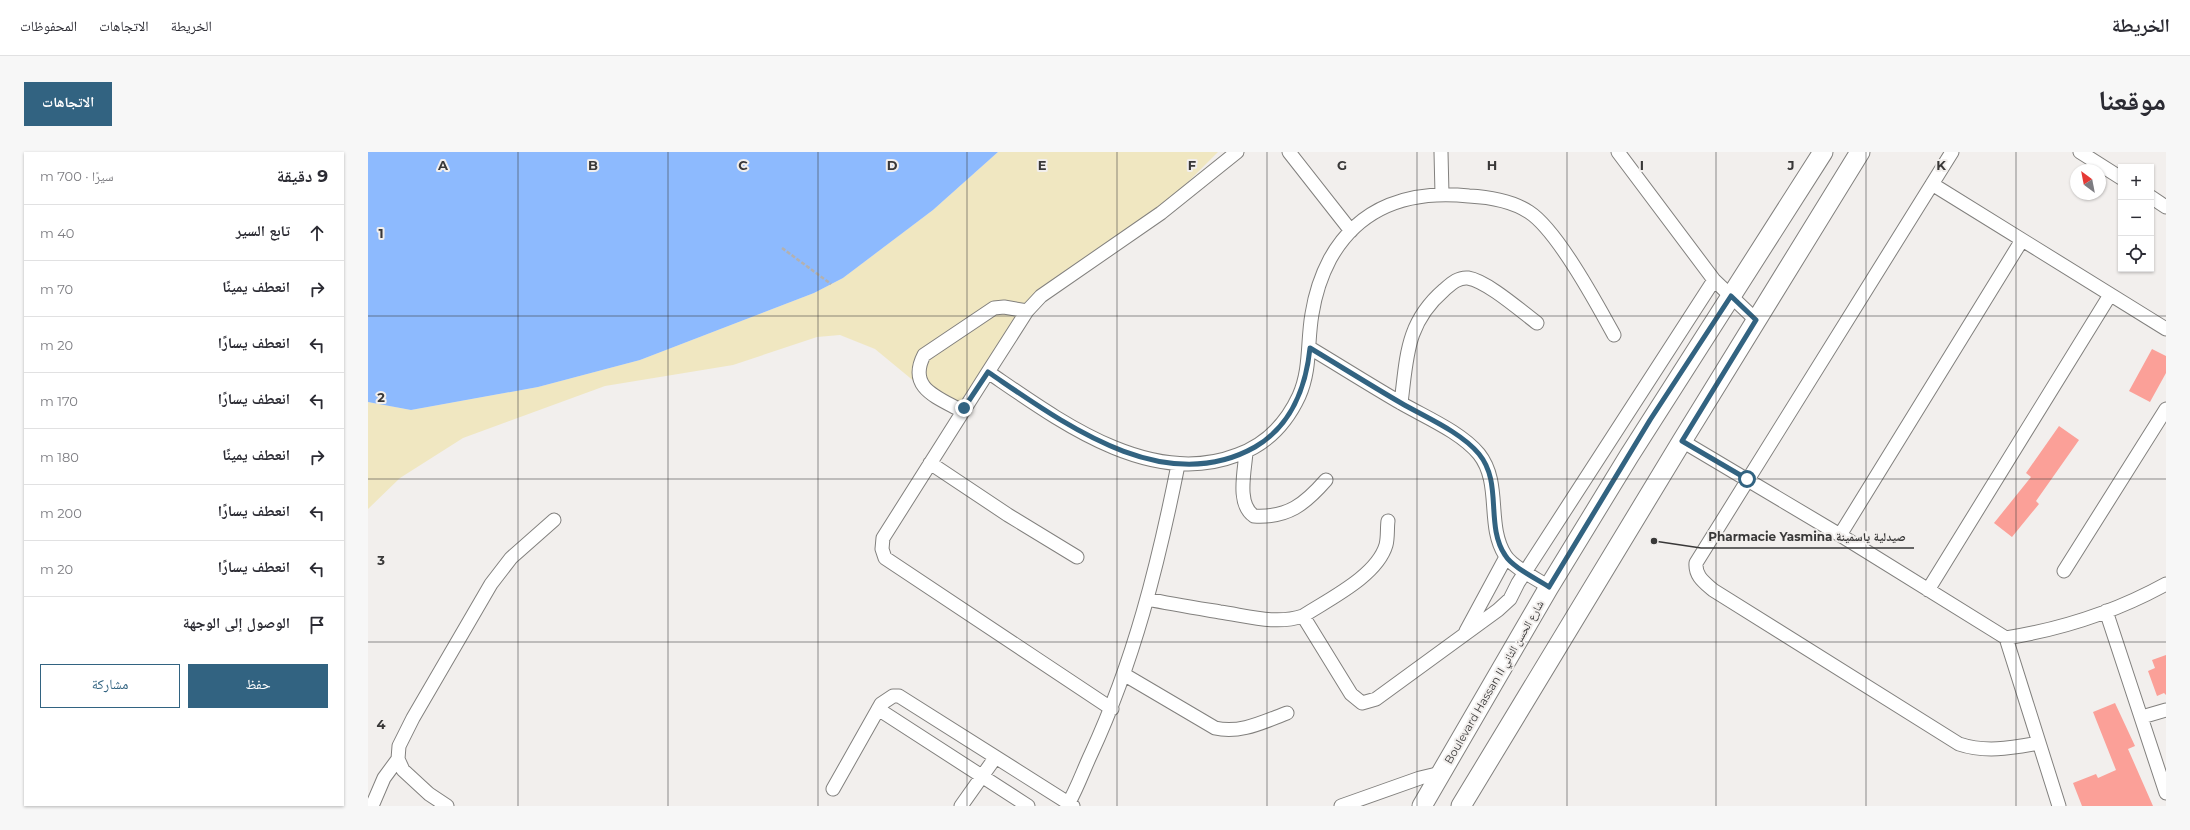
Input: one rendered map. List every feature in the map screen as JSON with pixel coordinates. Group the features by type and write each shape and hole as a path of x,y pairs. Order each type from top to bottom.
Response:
{"main road":[{"name":"Boulevard Hassan II شارع الحسن الثاني","path":"1422,806 1549,587 1650,420 1823,152"},
{"path":"1461,806 1682,441 1860,152"}],"street":[{"path":"1112,709 885,558 882,549 883,538 962,411 1027,311 1047,292 1161,213 1237,152"},
{"path":"1289,152 1351,231"},
{"path":"1441,152 1442,194"},
{"path":"1618,152 1714,280 1756,320"},
{"path":"1952,152 1747,479 1696,563 1696,570 1702,581 1713,590 1959,744 1989,750 2039,743"},
{"path":"2080,152 2118,176"},
{"path":"1932,184 2166,329"},
{"path":"988,372 1077,430 1133,454 1178,465 1226,460 1246,452 1263,442 1278,429 1300,395 1308,371 1312,315 1319,285 1330,258 1351,231 1370,216 1394,202 1415,196 1442,194 1485,197 1514,205 1529,212 1552,235 1614,335"},
{"path":"2154,199 2166,207"},
{"path":"1840,535 2022,240"},
{"path":"1400,403 1410,339 1414,326 1436,297 1454,282 1466,278 1477,281 1537,323"},
{"path":"1303,616 1350,694 1356,700 1362,702 1376,699 1464,635 1510,599 1714,280"},
{"path":"1928,590 2110,295"},
{"path":"962,411 933,395 924,387 918,377 918,366 924,355 934,346 994,308 1004,307 1027,311"},
{"path":"1310,348 1444,428 1468,444 1479,455 1489,475 1494,493 1497,534 1506,556 1526,572 1549,587"},
{"path":"2064,571 2166,409"},
{"path":"1682,441 1840,535 2006,638 2059,806"},
{"path":"1246,452 1244,496 1245,508 1254,516 1282,513 1296,508 1312,496 1326,480"},
{"path":"930,463 1008,515 1077,557"},
{"path":"832,789 878,709 887,699 899,696 1069,805 1112,709 1125,675 1147,600 1164,532 1178,465"},
{"path":"447,806 412,779 403,770 398,759 399,746 491,584 511,558 554,520"},
{"path":"1147,600 1278,621 1303,616 1371,570 1380,559 1386,545 1388,521"},
{"path":"1464,635 1506,556"},
{"path":"2006,638 2076,622 2106,612 2166,584"},
{"path":"2106,612 2166,793"},
{"path":"1125,675 1215,728 1226,731 1240,730 1287,713"},
{"path":"878,709 1028,806"},
{"path":"2142,717 2166,710"},
{"path":"961,806 995,758"},
{"path":"372,806 384,778 398,759"},
{"path":"1341,806 1420,778 1441,773"}],"path":[{"path":"782,248 831,284"}],"sand":[{"path":"998,152 1218,152 1164,206 1062,273 1034,302 955,415 875,349 840,335 817,337 733,365 605,386 463,438 400,478 368,509 368,402 411,410 538,387 640,360 814,293 843,278 933,210"}],"water":[{"path":"368,152 998,152 933,210 843,278 814,293 640,360 538,387 411,410 368,402"}],"building":[{"path":"2152,349 2166,356 2166,373 2150,402 2129,391"},
{"path":"2059,426 2079,440 2036,501 2039,504 2012,537 1994,523 2031,477 2026,473"},
{"path":"2166,655 2166,695 2164,693 2157,696 2148,671 2155,668 2152,660"},
{"path":"2115,703 2135,746 2128,749 2153,806 2082,806 2073,783 2096,774 2098,778 2116,770 2093,712"}],"place":[{"name":"Pharmacie Yasmina صيدلية ياسمينة","path":"1654,541"}],"route":[{"path":"964,408 988,372 1030,401 1077,430 1106,444 1133,454 1178,465 1202,464 1226,460 1246,452 1263,442 1278,429 1300,395 1308,371 1310,348 1444,428 1468,444 1479,455 1489,475 1494,493 1497,534 1506,556 1526,572 1549,587 1650,420 1731,296 1756,320 1682,441 1747,479"}]}
